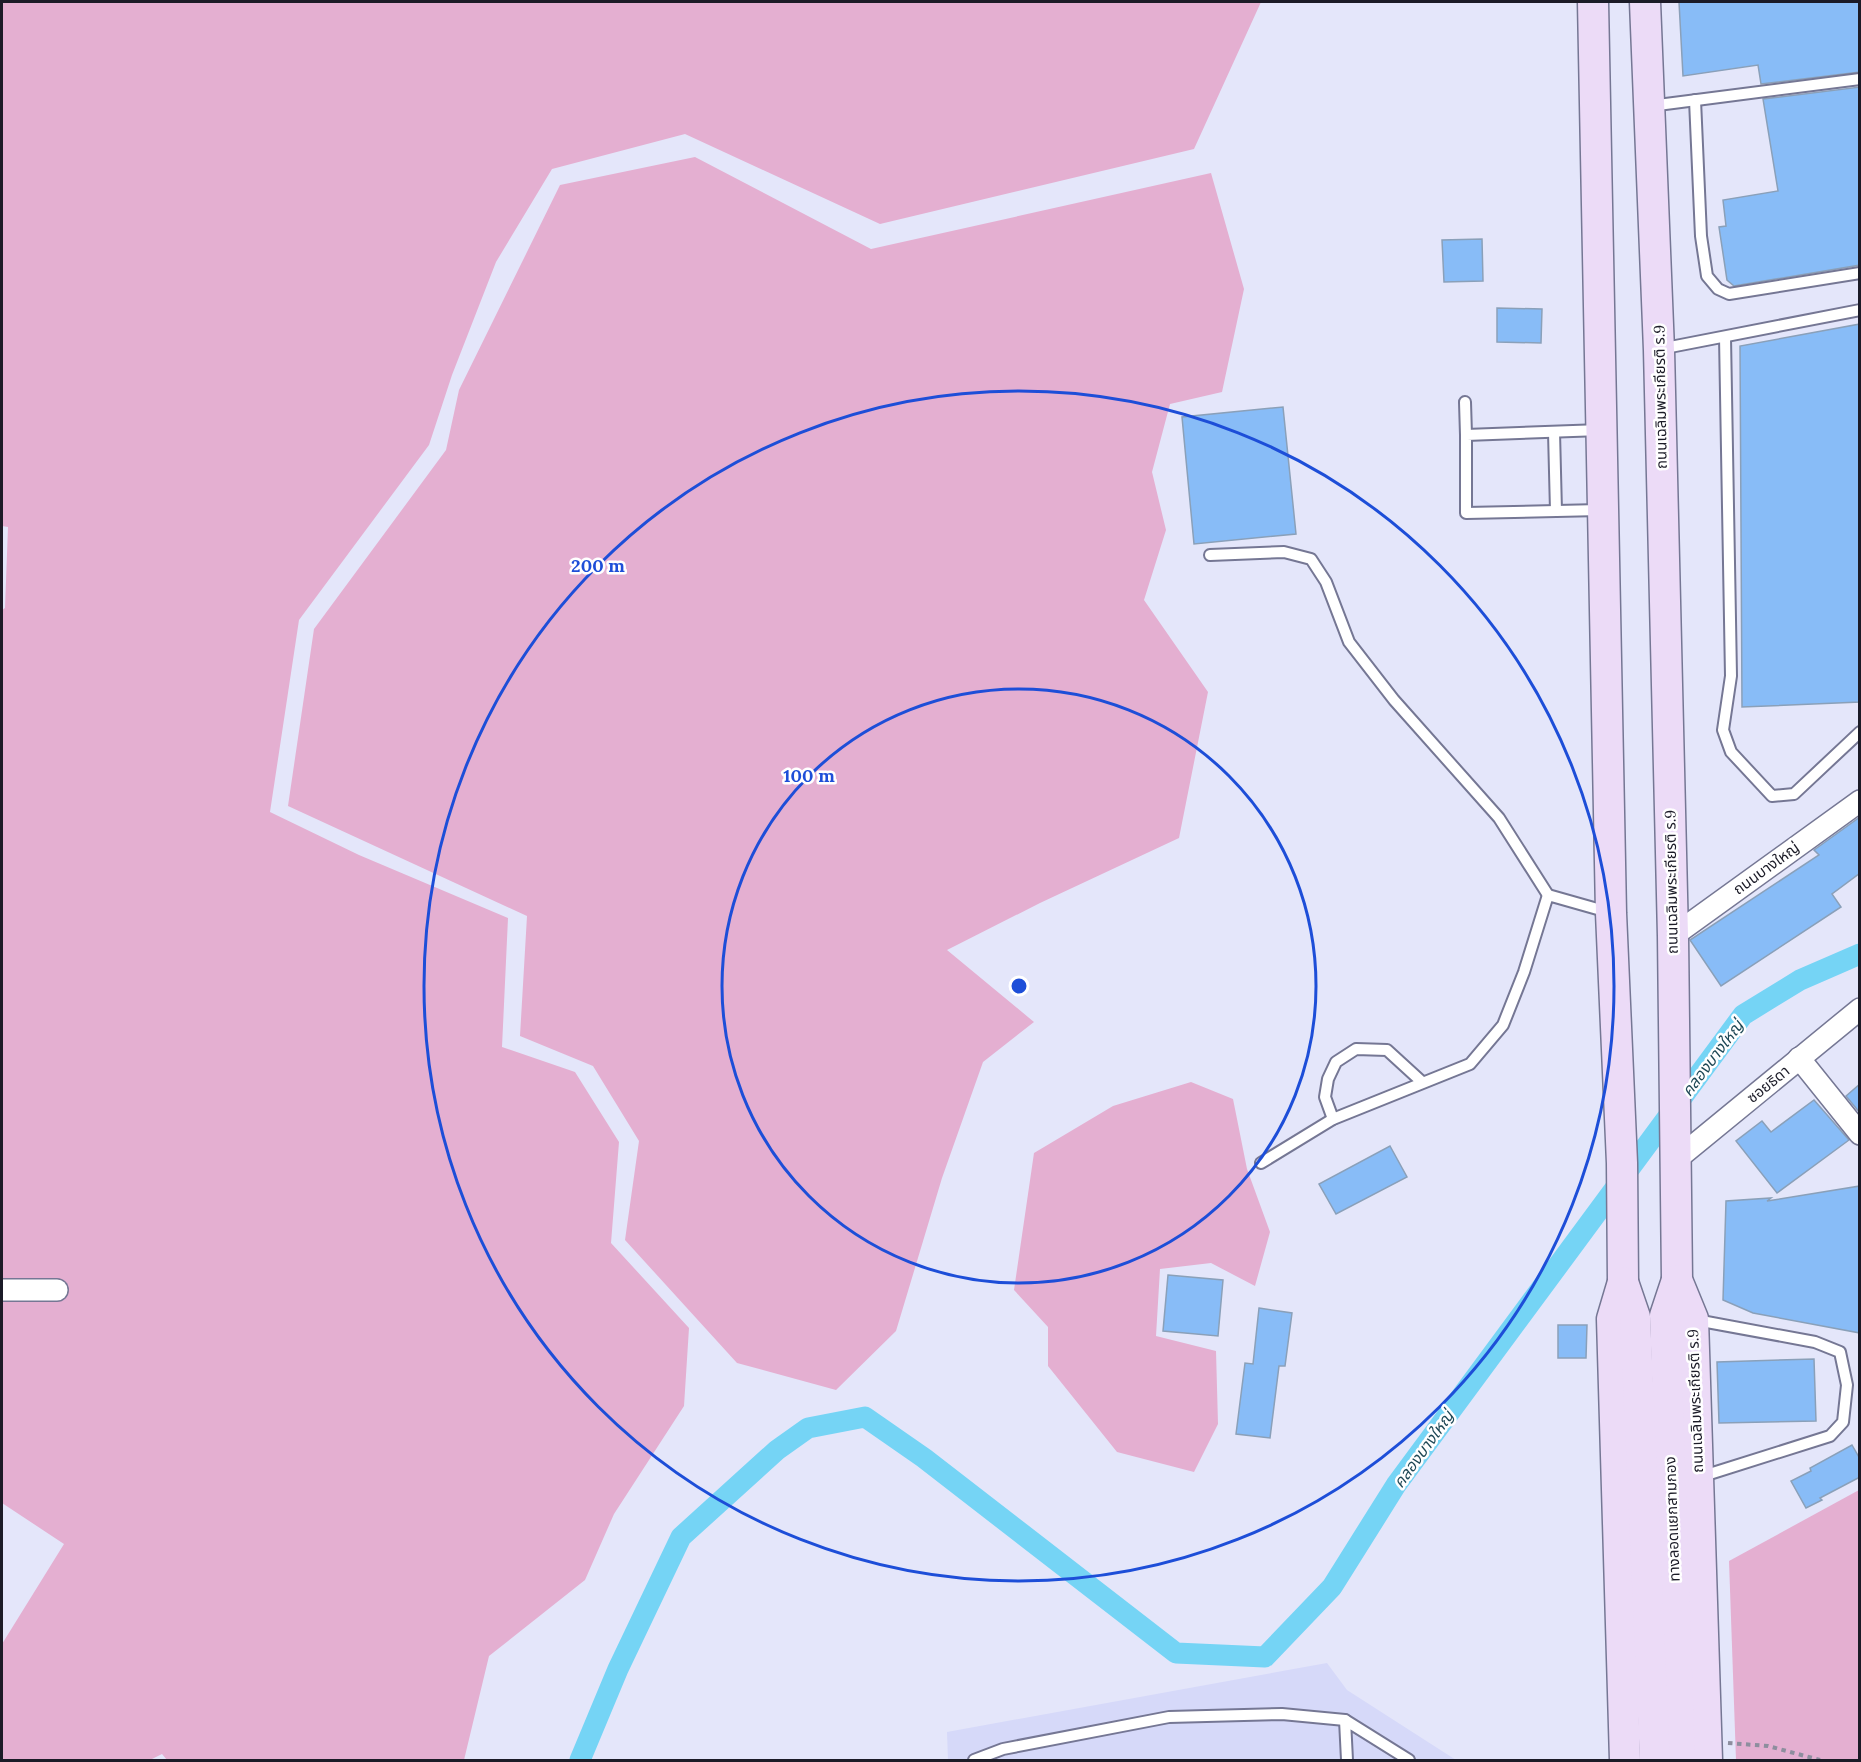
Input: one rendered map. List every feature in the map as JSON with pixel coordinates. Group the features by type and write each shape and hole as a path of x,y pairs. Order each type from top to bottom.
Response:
{"main road":[{"path":"1593,2 1611,913 1622,1163 1623,1282 1612,1319 1625,1761"},
{"name":"ถนนเฉลิมพระเกียรติ ร.9","path":"1645,2 1659,350 1673,936 1677,1280 1693,1320 1707,1751"},
{"name":"ทางลอดแยกสามกอง","path":"1677,1280 1665,1316 1680,1761"},
{"name":"ทางลอดแยกสามกอง","path":"1623,1282 1635,1317 1655,1761"}],"street":[{"name":"ถนนบางใหญ่","path":"1673,936 1860,801"},
{"name":"ซอยธิดา","path":"1677,1159 1860,1009"},
{"path":"1799,1058 1860,1134"},
{"path":"2,1290 57,1290"}],"lane":[{"path":"1650,106 1860,79"},
{"path":"1695,100 1701,236 1707,276 1718,289 1730,294 1860,273"},
{"path":"1659,350 1860,310"},
{"path":"1725,337 1731,676 1723,730 1731,752 1772,796 1794,794 1860,732"},
{"path":"1465,402 1466,513 1603,510"},
{"path":"1466,435 1602,430"},
{"path":"1554,432 1556,511"},
{"path":"1210,555 1284,552 1311,559 1326,582 1349,642 1394,700 1499,818 1548,895 1611,913"},
{"path":"1261,1163 1333,1119 1470,1064 1503,1024 1524,972 1548,895"},
{"path":"1333,1119 1325,1097 1328,1078 1336,1062 1356,1049 1387,1050 1422,1083"},
{"path":"1693,1320 1815,1342 1840,1352 1847,1385 1843,1422 1830,1436 1698,1478"},
{"path":"974,1761 1003,1749 1169,1717 1282,1714 1345,1720 1409,1761"},
{"path":"1345,1720 1347,1761"}],"path":[{"path":"1707,1751 1768,1746 1820,1761"}],"shaded area":[{"path":"2,2 1261,2 1194,149 880,224 685,134 552,169 496,262 452,375 429,445 299,620 270,812 359,855 508,918 502,1047 575,1072 619,1142 611,1243 689,1328 684,1406 614,1514 585,1580 489,1656 464,1760 167,1760 162,1754 150,1760 2,1760 2,1644 64,1544 2,1503 2,610 5,608 8,527 2,526"},
{"path":"695,157 871,249 1211,173 1244,289 1222,392 1170,404 1152,472 1166,530 1144,600 1208,692 1179,838 1040,903 947,950 1034,1022 983,1062 942,1178 896,1331 836,1390 737,1363 625,1240 639,1141 593,1066 520,1036 527,916 288,806 314,629 446,450 459,390 560,185"},
{"path":"1191,1082 1233,1099 1247,1169 1270,1232 1255,1286 1211,1263 1160,1269 1156,1336 1216,1351 1218,1424 1194,1472 1117,1452 1048,1366 1048,1327 1014,1290 1034,1153 1113,1106"},
{"path":"1859,1490 1859,1760 1736,1760 1729,1561"},
{"path":"1327,1663 1347,1690 1456,1760 948,1760 947,1732"}],"building":[{"path":"1679,2 1860,2 1860,72 1761,84 1758,65 1683,76"},
{"path":"1860,87 1860,265 1734,286 1727,280 1719,227 1726,226 1723,200 1778,191 1763,99"},
{"path":"1482,239 1483,281 1444,282 1442,240"},
{"path":"1497,308 1542,309 1541,343 1497,342"},
{"path":"1860,324 1860,702 1742,707 1740,346"},
{"path":"1283,407 1296,534 1194,544 1182,417"},
{"path":"1860,817 1860,873 1832,894 1841,907 1721,986 1690,940 1819,855 1814,850"},
{"path":"1860,1084 1860,1113 1846,1096"},
{"path":"1814,1100 1849,1140 1777,1193 1736,1141 1762,1121 1771,1132"},
{"path":"1390,1146 1407,1177 1336,1214 1319,1184"},
{"path":"1860,1186 1860,1333 1753,1313 1723,1300 1726,1201 1771,1198 1767,1201"},
{"path":"1168,1275 1223,1280 1218,1336 1163,1331"},
{"path":"1259,1308 1292,1313 1285,1366 1279,1366 1270,1438 1236,1434 1245,1363 1253,1364"},
{"path":"1558,1325 1587,1325 1586,1358 1558,1358"},
{"path":"1814,1359 1816,1421 1719,1423 1717,1362"},
{"path":"1852,1445 1860,1459 1860,1477 1806,1508 1791,1481"}],"waterway":[{"name":"คลองบางใหญ่","path":"580,1760 618,1669 681,1537 777,1450 808,1428 865,1417 924,1458 1176,1653 1265,1657 1332,1587 1396,1485 1743,1015 1800,980 1860,954"}]}
